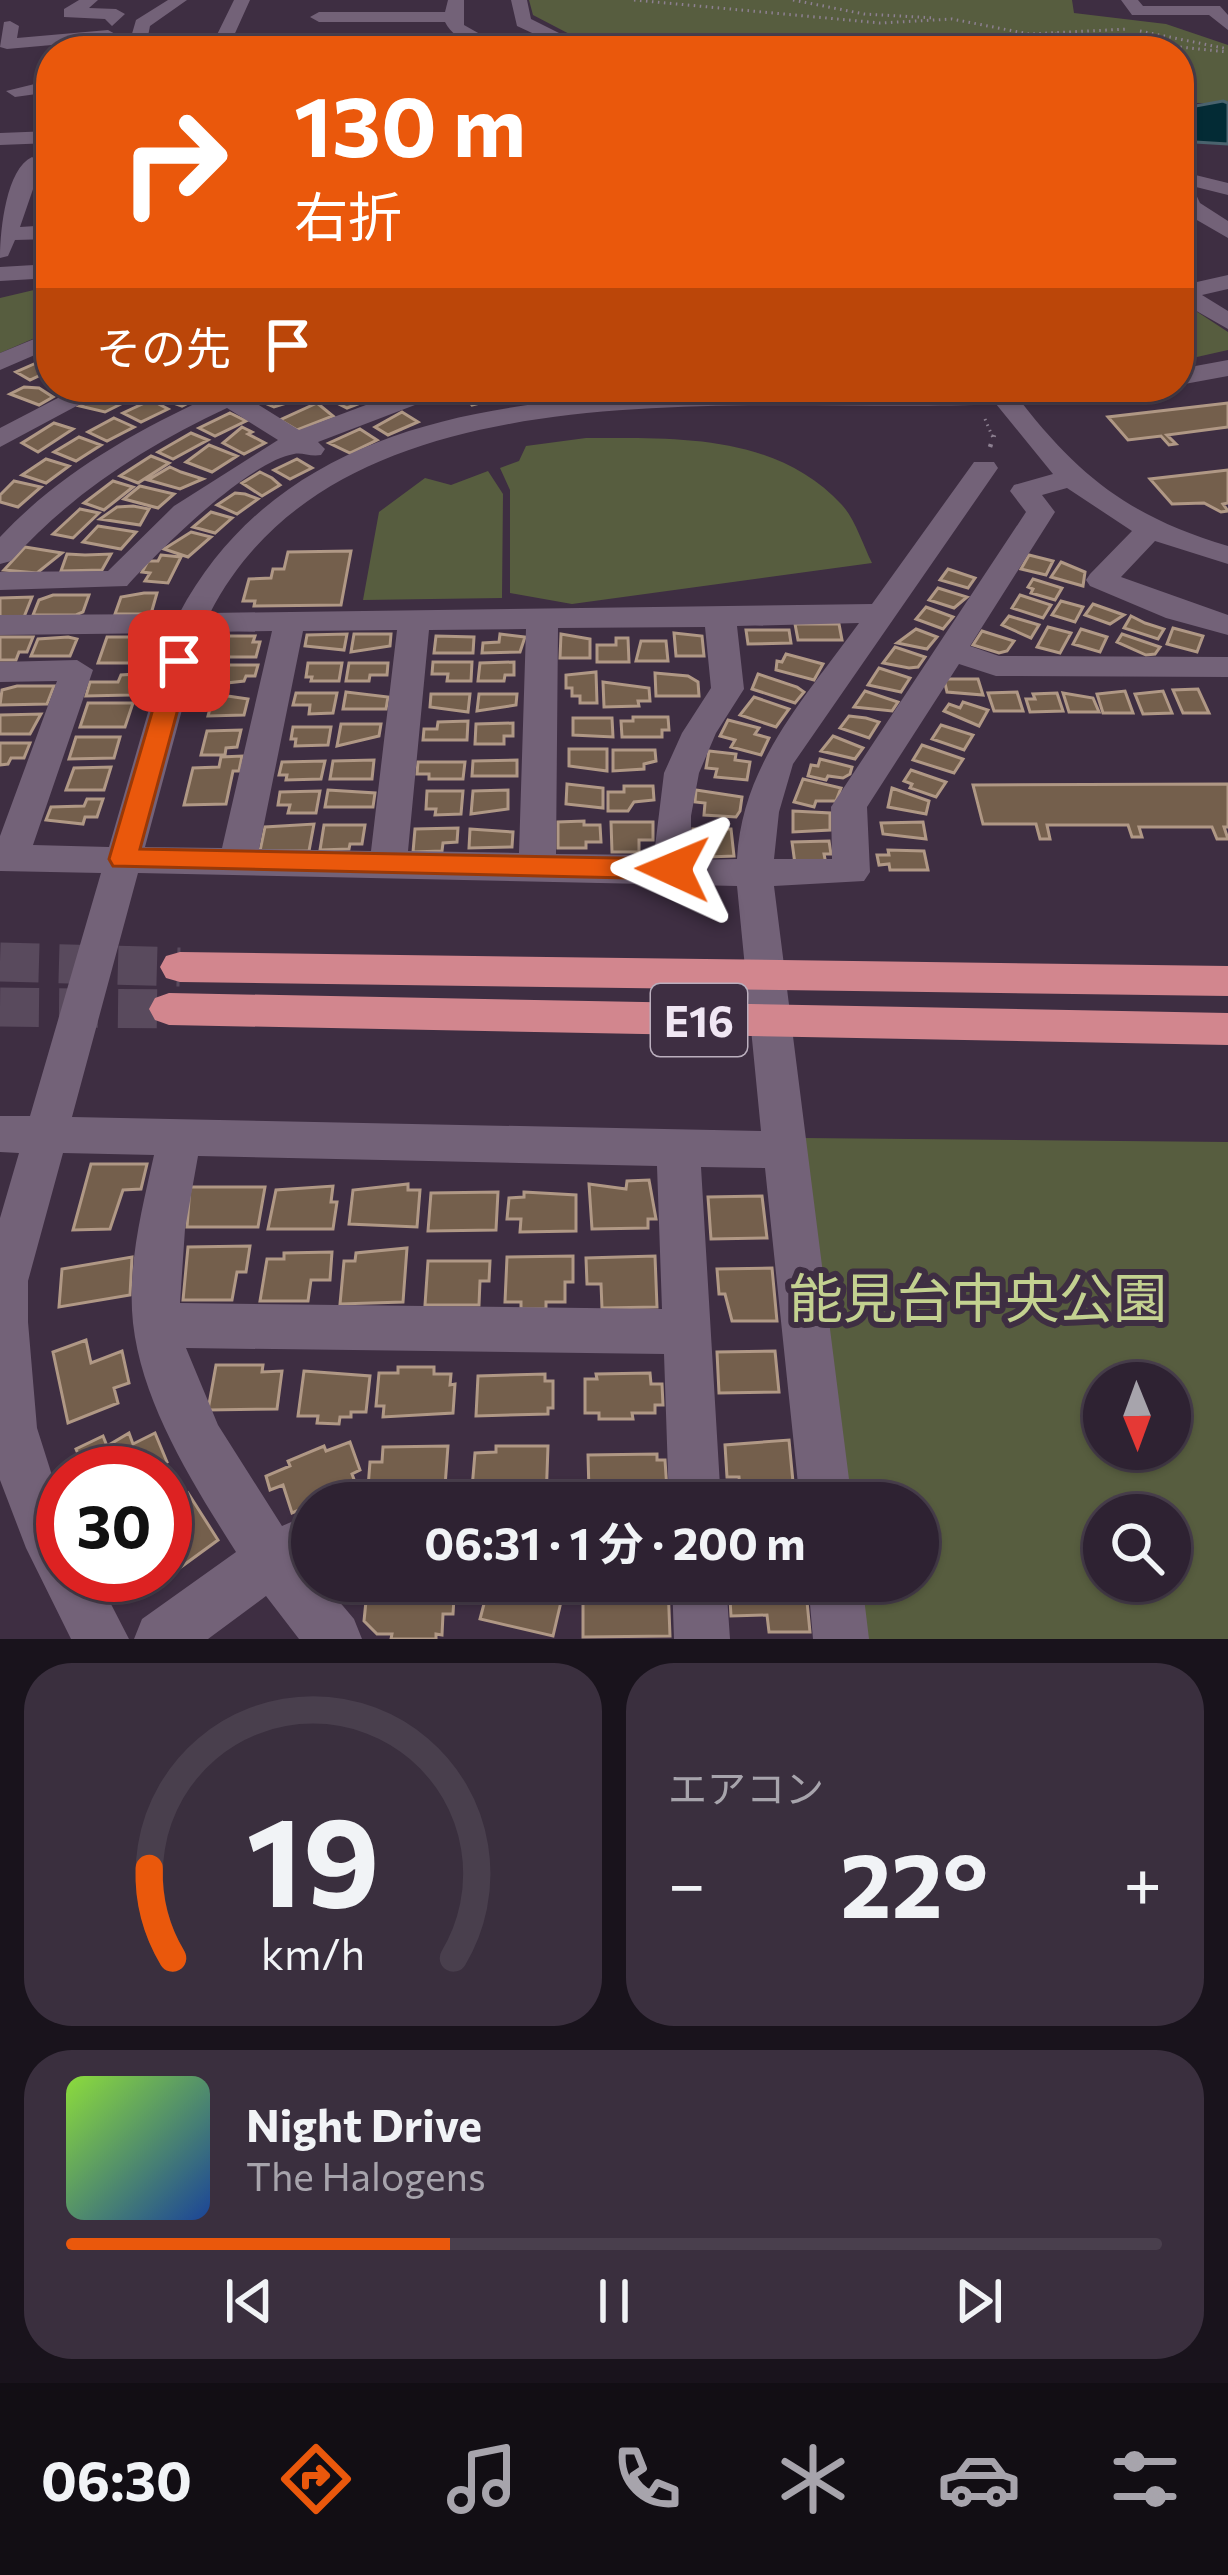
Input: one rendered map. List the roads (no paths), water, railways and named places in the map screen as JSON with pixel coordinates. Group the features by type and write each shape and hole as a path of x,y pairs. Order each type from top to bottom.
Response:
{"highway":[{"name":"E16","path":"180,967 1228,982"},
{"name":"E16","path":"166,1017 470,1016 1228,1029"}],"street":[{"path":"36,42 5,44 6,20 44,29 90,0"},
{"path":"139,36 142,23 179,0"},
{"path":"225,36 242,0"},
{"path":"519,0 523,22 553,36"},
{"path":"1130,0 1138,11 1221,10 1228,25"},
{"path":"319,17 388,26 454,8 456,28 472,36"},
{"path":"70,13 116,14 114,36"},
{"path":"15,92 36,88"},
{"path":"5,133 36,135"},
{"path":"5,133 24,164 10,199 2,240 36,234"},
{"path":"1194,182 1228,189"},
{"path":"1194,209 1228,230"},
{"path":"0,274 36,272"},
{"path":"1194,288 1228,282"},
{"path":"1194,300 1228,322"},
{"path":"0,362 36,346"},
{"path":"1194,374 1228,368"},
{"path":"0,439 70,402"},
{"path":"0,555 70,486 127,446 211,402"},
{"path":"246,402 347,472"},
{"path":"391,402 297,441 200,495 170,518 116,580 5,858 673,869 755,885 851,872 849,807 1041,512 1024,491 1070,478"},
{"path":"36,1516 11,1443 1,1355 21,1134 123,859 190,622 209,580 244,537 275,511 347,472 517,402"},
{"path":"586,402 733,402"},
{"path":"998,402 1089,496 1148,531 1228,555"},
{"path":"824,1482 755,885 762,794 777,762 984,468"},
{"path":"1148,531 1101,580 1228,625"},
{"path":"0,581 116,580"},
{"path":"0,625 882,613"},
{"path":"673,869 670,818 676,777 698,730 728,689 719,617"},
{"path":"537,867 542,619"},
{"path":"237,864 290,620"},
{"path":"388,866 414,620"},
{"path":"951,650 996,666 1228,667"},
{"path":"0,672 77,670"},
{"path":"21,1134 677,1147 782,1130"},
{"path":"180,1139 157,1238 157,1325 174,1396 291,1548"},
{"path":"677,1147 694,1482"},
{"path":"157,1325 685,1332"},
{"path":"162,1639 291,1550"},
{"path":"82,1602 101,1639"},
{"path":"317,1602 334,1639"},
{"path":"700,1602 702,1639"},
{"path":"838,1602 842,1639"}],"water":[{"path":"1228,103 1228,144 1194,142 1194,106"}],"tunnel":[{"path":"0,962 180,967"},
{"path":"0,1007 169,1009"}],"park label":[{"name":"能見台中央公園","path":"978,1296"}]}
